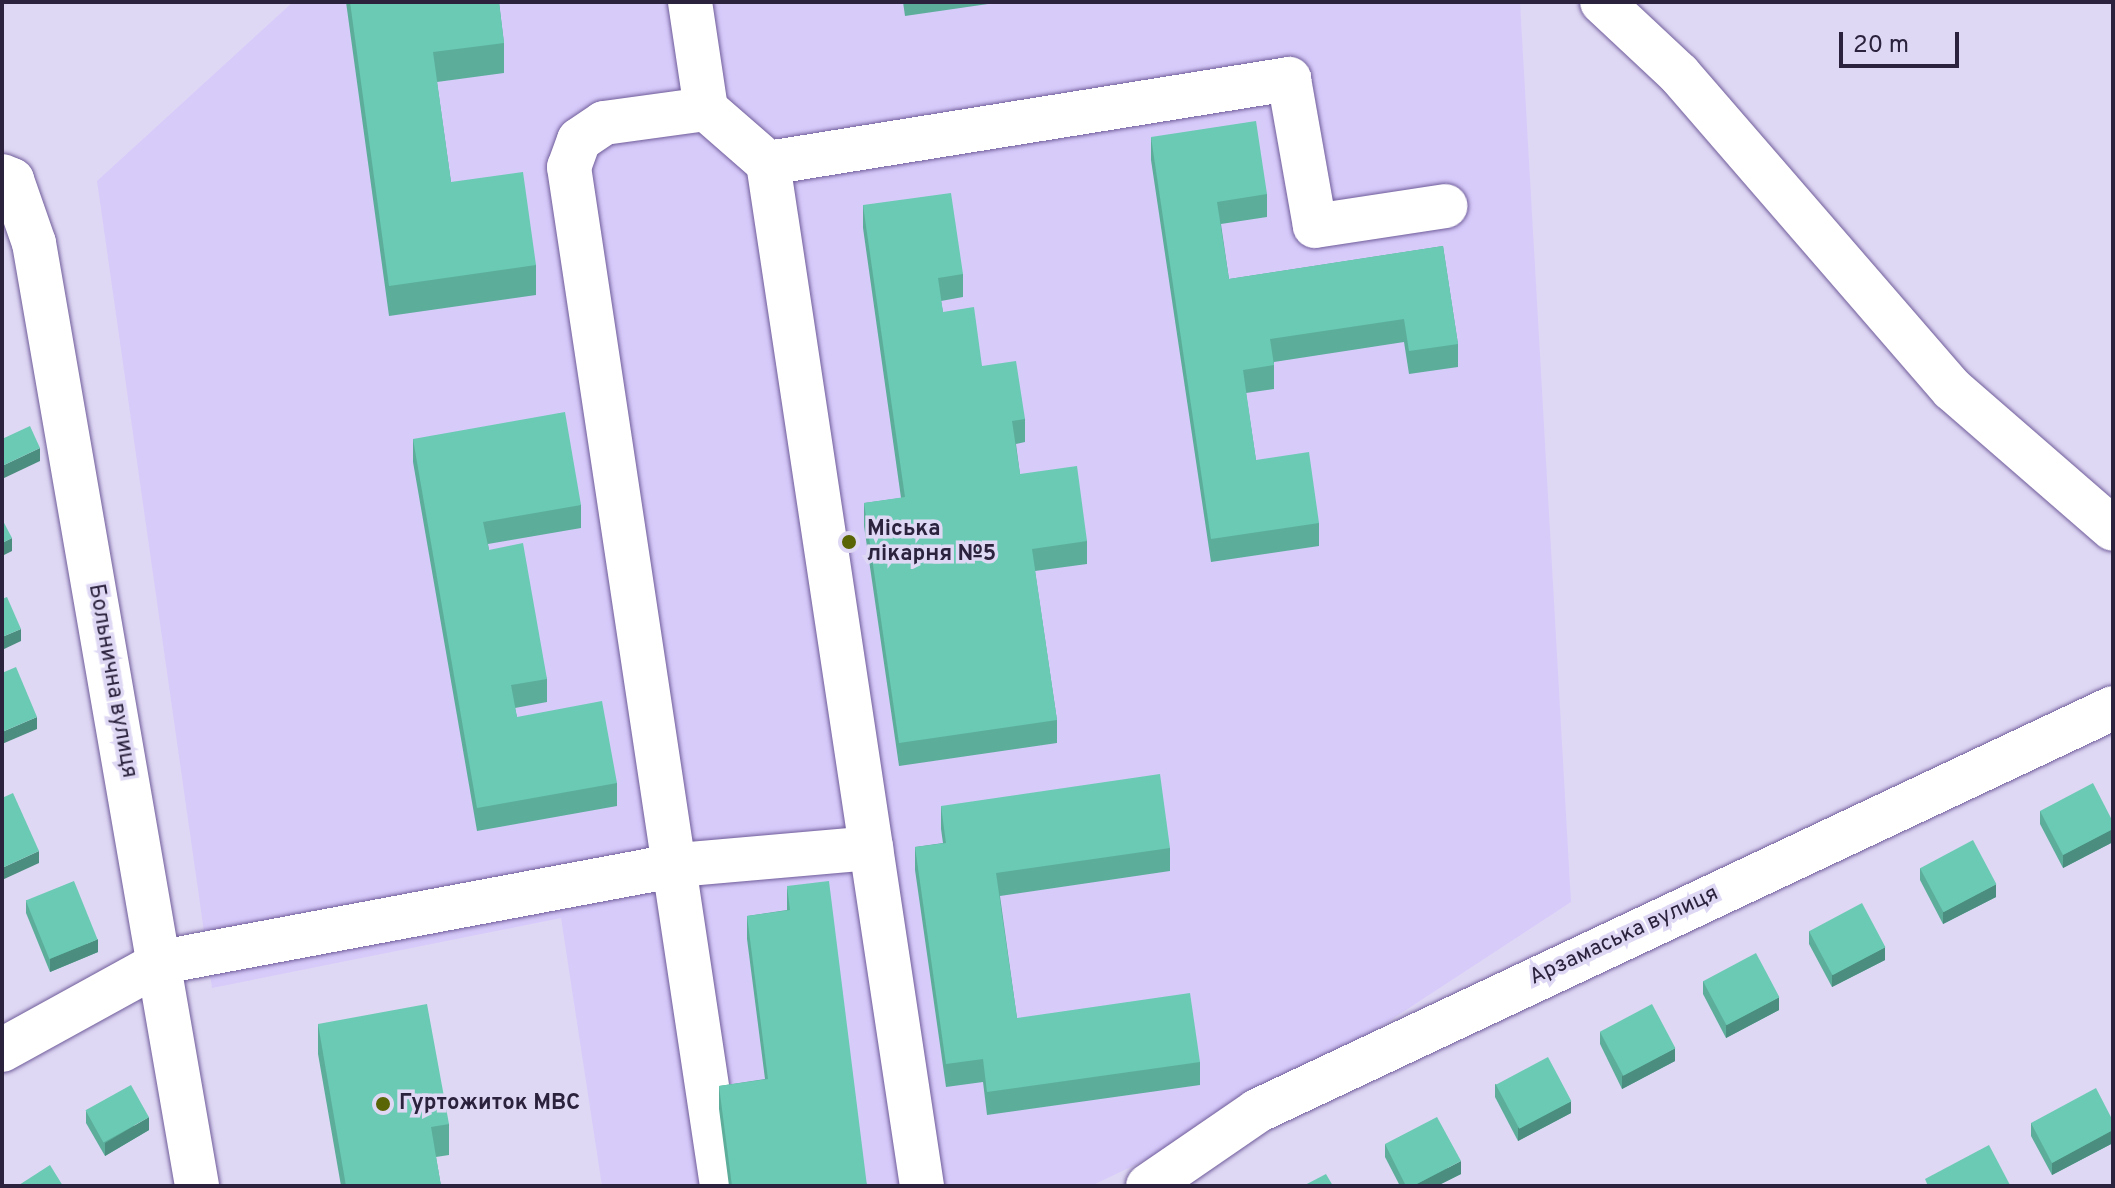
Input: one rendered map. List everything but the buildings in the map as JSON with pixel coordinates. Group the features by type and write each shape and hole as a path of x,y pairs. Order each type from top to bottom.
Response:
{"street":[{"path":"690,2 706,109 768,163 922,1186"},
{"path":"1602,2 1679,74 1952,389 2113,529"},
{"path":"768,163 1289,79 1315,226 1445,206"},
{"path":"706,109 604,123 579,140 569,167 678,865 722,1186"},
{"name":"Больнична вулиця","path":"7,178 34,243 162,962 197,1186"},
{"name":"Арзамаська вулиця","path":"1148,1186 1257,1111 2113,708"},
{"path":"2,1050 162,962 678,865 871,848"}],"shaded area":[{"name":"Міська лікарня №5","path":"293,2 1520,2 1571,902 1264,1103 1091,1186 602,1186 561,918 212,988 97,181"}],"place":[{"name":"Міська лікарня №5","path":"849,542"},
{"name":"Гуртожиток МВС","path":"383,1104"}]}
